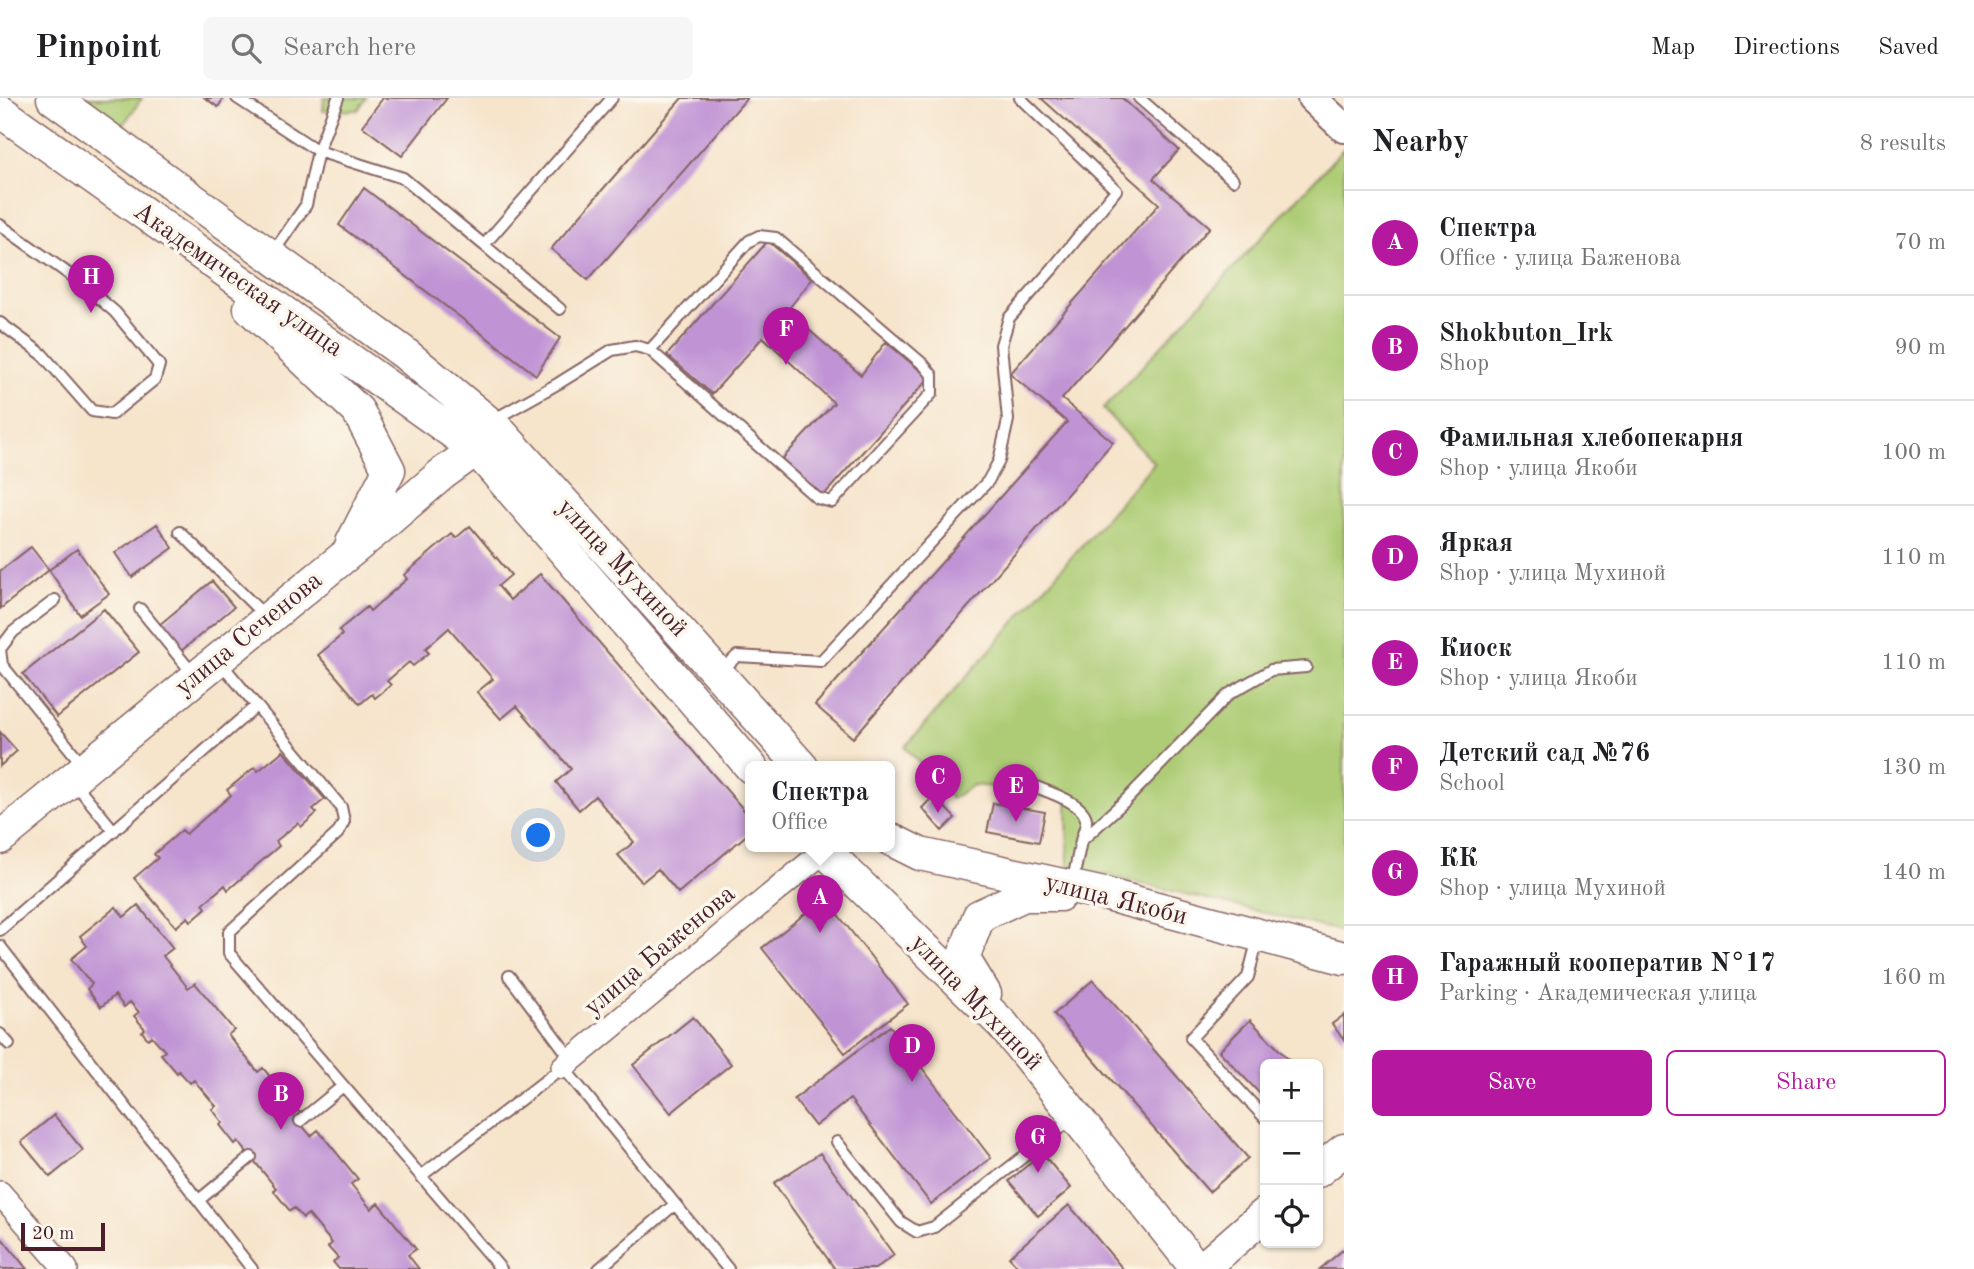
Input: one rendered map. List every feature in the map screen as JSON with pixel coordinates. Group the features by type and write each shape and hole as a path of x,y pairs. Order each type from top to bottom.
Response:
{"main road":[{"path":"53,98 403,352 488,435"},
{"name":"Академическая улица","path":"0,111 168,229 488,435"},
{"path":"168,229 358,411 389,470 362,528 344,557"},
{"name":"улица Мухиной","path":"488,435 718,673 797,761"},
{"name":"улица Мухиной","path":"488,435 746,761"},
{"name":"улица Сеченова","path":"0,838 344,557 488,435"},
{"name":"улица Якоби","path":"895,842 920,855 1104,894 1344,958"},
{"name":"улица Мухиной","path":"825,852 1003,1025 1197,1269"},
{"path":"1003,1025 963,958 979,916 1024,895 1104,894"},
{"path":"1323,1167 1344,1150"},
{"path":"1202,1269 1260,1218"}],"street":[{"path":"1311,98 1344,128"},
{"name":"улица Баженова","path":"567,1064 818,852"},
{"path":"0,1192 66,1269"}],"lane":[{"path":"237,98 318,151 403,177 559,309"},
{"path":"270,256 306,205 318,151 338,98"},
{"path":"484,245 611,98"},
{"path":"718,673 737,656 821,661 988,481 999,461 1008,420 1001,345 1009,318 1116,190 1020,98"},
{"path":"1139,98 1233,180"},
{"path":"0,225 80,282 115,312 159,365 155,379 112,414 92,411 42,354 0,323"},
{"path":"488,435 559,383 612,350 635,346 650,350 817,498 832,502 932,393 932,375 924,365 776,238 760,236 749,241 650,350"},
{"path":"180,532 268,619"},
{"path":"54,600 13,632 0,649 2,666 78,773 114,831"},
{"path":"139,609 207,668 257,706 341,807 344,821 338,832 229,932 229,953 501,1269"},
{"path":"1081,841 1127,799 1229,694 1270,670 1306,667"},
{"path":"0,930 257,706"},
{"path":"1031,785 1075,804 1082,810 1086,821 1071,888"},
{"path":"1258,935 1248,977 1191,1038 1260,1113"},
{"path":"0,946 252,1269"},
{"path":"509,976 567,1064 675,1205 728,1269"},
{"path":"0,1034 9,1044"},
{"path":"421,1176 567,1064"},
{"path":"300,1121 343,1086"},
{"path":"837,1142 901,1222 917,1232 934,1227 1077,1115"},
{"path":"199,1200 251,1157"},
{"path":"598,1269 675,1205"}],"green space":[{"path":"75,98 142,98 120,129"},
{"path":"324,98 366,98 358,110 323,111"},
{"path":"1344,148 1344,932 1068,866 1067,794 973,785 951,799 905,747 1154,463 1103,409"}],"building":[{"path":"205,98 224,98 218,107"},
{"path":"383,98 447,98 402,156 362,126"},
{"path":"682,98 747,98 588,280 551,249"},
{"path":"1041,98 1122,98 1179,150 1153,179 1210,227 1062,399 1113,442 853,738 815,705 1067,422 1010,374 1159,204"},
{"path":"364,188 560,338 536,375 339,225"},
{"path":"768,241 812,279 787,311 861,375 886,342 929,378 823,496 782,459 834,403 763,337 712,394 667,355"},
{"path":"157,524 173,548 132,577 115,553"},
{"path":"470,526 511,575 498,586 510,600 540,574 745,811 745,836 678,893 658,869 642,882 618,855 634,842 595,796 579,810 556,782 571,769 517,706 501,719 477,692 493,679 449,628 425,649 429,653 413,666 409,662 387,681 391,685 375,698 372,694 360,704 318,655 342,635 339,630 367,607 370,611 407,579 404,575 452,534 456,538"},
{"path":"31,547 49,570 0,609 0,571"},
{"path":"77,549 109,594 80,615 49,570"},
{"path":"212,581 234,607 181,651 159,625"},
{"path":"104,609 139,652 57,717 23,674"},
{"path":"0,732 17,751 0,766"},
{"path":"283,751 325,799 313,809 317,813 301,827 298,823 276,841 279,846 228,890 225,885 203,904 206,908 191,921 188,917 176,927 134,878 158,858 154,854 182,830 186,834 231,795 227,790 255,767 258,771"},
{"path":"934,796 955,818 942,831 922,808"},
{"path":"993,803 1045,812 1039,842 987,832"},
{"path":"825,898 908,1004 845,1053 762,948"},
{"path":"138,905 173,948 163,956 188,988 195,983 234,1030 228,1035 258,1072 263,1068 300,1113 295,1117 311,1136 318,1130 358,1179 351,1184 371,1209 378,1203 416,1249 408,1255 419,1269 339,1269 333,1262 338,1258 328,1247 332,1243 308,1214 303,1218 294,1208 290,1211 273,1190 276,1188 238,1141 235,1144 220,1125 223,1123 212,1109 216,1106 194,1080 190,1083 179,1071 177,1073 161,1054 165,1051 152,1036 148,1039 142,1032 145,1029 134,1016 139,1012 130,1002 124,1007 115,995 101,1007 87,989 92,984 71,959 87,946 80,936 116,907 124,917"},
{"path":"1093,980 1248,1158 1209,1192 1054,1014"},
{"path":"1344,1015 1344,1040 1332,1024"},
{"path":"693,1017 731,1064 671,1113 633,1065"},
{"path":"1250,1020 1288,1059 1260,1059 1260,1094 1219,1051"},
{"path":"890,1026 991,1158 931,1204 850,1099 815,1126 794,1099"},
{"path":"54,1115 83,1150 50,1177 21,1142"},
{"path":"820,1153 894,1255 875,1269 835,1269 774,1183"},
{"path":"1042,1153 1071,1188 1038,1216 1009,1181"},
{"path":"1069,1205 1123,1269 1020,1269 1009,1257"},
{"path":"0,1236 27,1269 0,1269"},
{"path":"1344,1249 1344,1269 1320,1269"}],"place":[{"name":"Гаражный кооператив N°17","path":"91,313"},
{"name":"Детский сад №76","path":"786,365"},
{"name":"Фамильная хлебопекарня","path":"938,813"},
{"name":"Киоск","path":"1016,822"},
{"name":"Спектра","path":"820,933"},
{"name":"Яркая","path":"912,1082"},
{"name":"Shokbuton_Irk","path":"281,1130"},
{"name":"КК","path":"1038,1173"}]}
